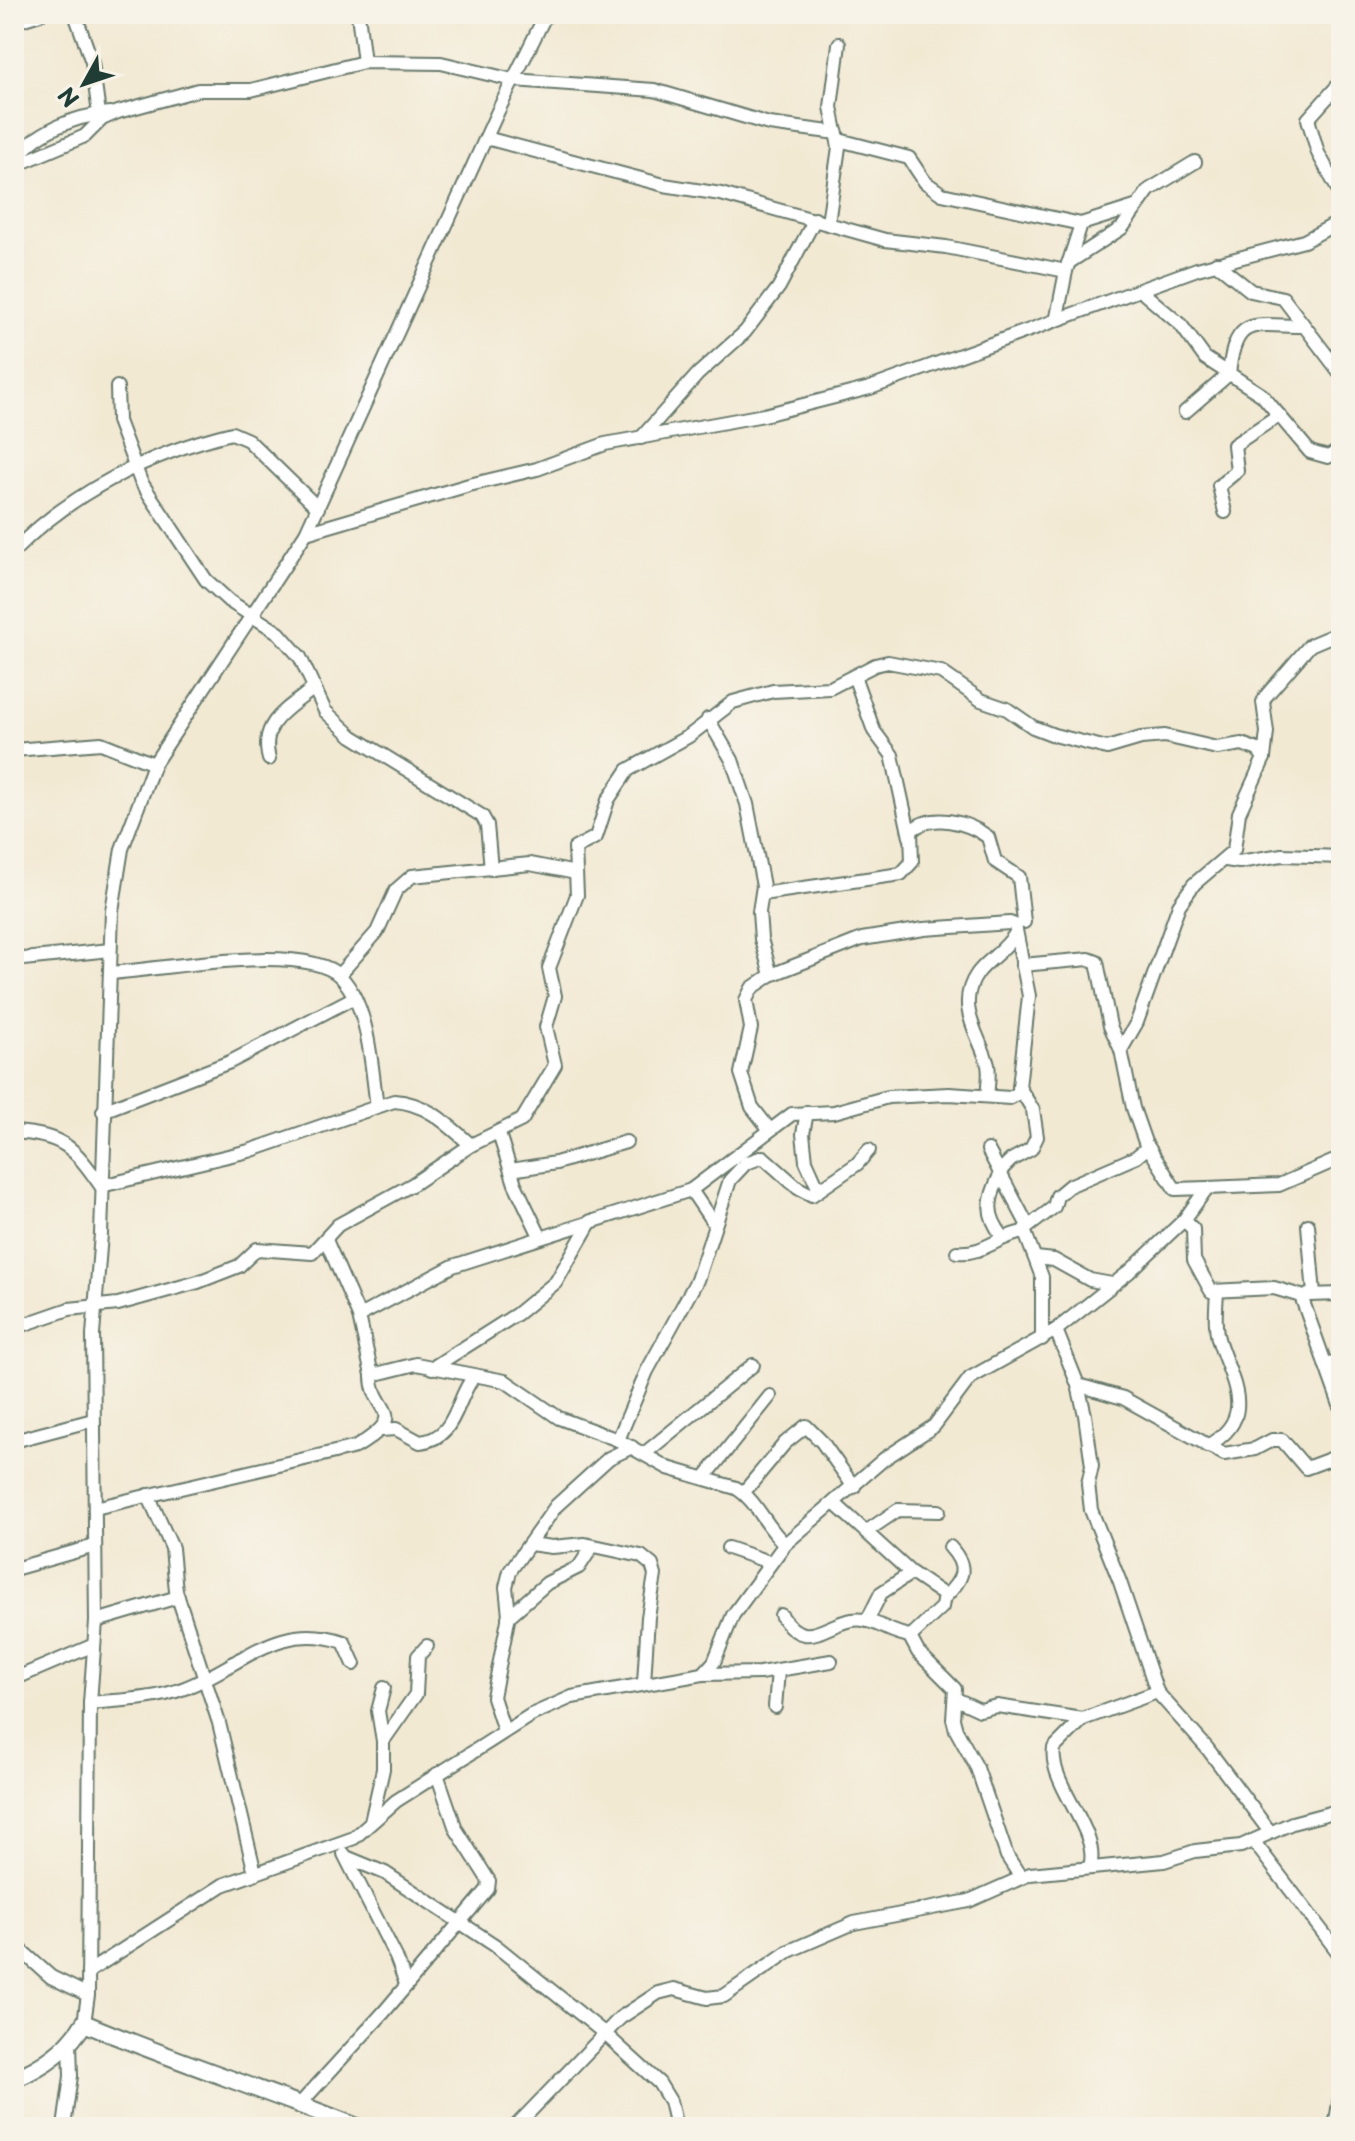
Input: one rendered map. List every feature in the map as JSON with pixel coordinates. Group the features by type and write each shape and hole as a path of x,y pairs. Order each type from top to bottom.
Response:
{"main road":[{"path":"14,2079 41,2066 70,2043 84,2023 172,2061 300,2104 357,2127"}],"street":[{"path":"14,22 40,14"},
{"path":"66,14 75,14 92,62 99,114"},
{"path":"358,14 364,62"},
{"path":"84,2023 88,1995 90,1703 96,1621 95,1305 110,950 119,862 154,764 306,533 486,138 546,14"},
{"path":"641,438 698,374 745,332 755,314 779,287 821,221 838,137 831,118 831,96 839,44"},
{"path":"14,164 85,136 102,119 118,112 198,90 251,90 364,62 441,63 513,80 654,90 769,124 838,137 909,158 925,182 942,194 1081,224 1135,207"},
{"path":"1341,82 1308,119 1318,153 1341,195"},
{"path":"14,164 27,146 48,131 99,114 118,112"},
{"path":"486,138 664,185 721,194 885,240 1067,267 1112,236 1149,190 1195,162"},
{"path":"306,533 469,485 537,469 605,444 764,415 870,388 1057,317 1216,263 1304,241 1341,221"},
{"path":"1057,317 1067,267 1081,224"},
{"path":"1216,263 1242,286 1283,298 1341,374"},
{"path":"1141,291 1181,325 1205,358 1262,395 1310,452 1328,457 1341,449"},
{"path":"1185,412 1229,374 1232,345 1250,327 1259,324 1303,326"},
{"path":"117,387 118,421 134,467 147,494 206,580 279,633 294,649 325,711 352,736 482,816 487,825 491,869"},
{"path":"1225,512 1219,486 1237,471 1234,445 1279,415"},
{"path":"14,551 59,514 134,467 232,433 248,440 318,508"},
{"path":"1121,1050 1137,1022 1179,905 1194,884 1226,860 1234,850 1239,813 1268,745 1263,702 1266,696 1310,645 1336,634 1341,627"},
{"path":"14,1328 51,1314 136,1300 198,1282 239,1266 257,1249 307,1255 326,1240 338,1225 527,1115 539,1086 555,1065 546,1027 555,996 549,968 575,905 575,848 596,837 601,815 618,782 628,770 689,736 708,719 749,696 830,688 888,662 941,672 977,698 1007,709 1033,727 1099,747 1165,736 1217,748 1242,744 1258,750 1264,758"},
{"path":"762,894 901,874 912,862 910,837 892,755 874,731 854,676"},
{"path":"269,759 265,740 269,729 314,688"},
{"path":"708,719 739,776 762,894 759,912 761,939 771,975"},
{"path":"14,750 101,743 154,764"},
{"path":"910,837 917,826 943,820 985,835 995,861 1019,877 1022,965 1029,996 1020,1092 1033,1110 1037,1137 1031,1149 1011,1160 1000,1173 988,1206 993,1225 1003,1237"},
{"path":"1226,860 1239,862 1282,855 1341,857"},
{"path":"339,975 377,932 403,881 421,872 445,874 543,864 576,873"},
{"path":"770,1130 752,1107 741,1073 751,1028 748,993 771,975 862,939 889,933 1005,923 1020,927"},
{"path":"987,1096 988,1066 970,1022 972,987 977,974 1000,955 1020,927"},
{"path":"14,960 110,950"},
{"path":"110,973 258,958 309,965 339,975 353,998 368,1043 377,1106"},
{"path":"1022,965 1089,959 1097,962 1110,1026 1121,1050 1133,1108 1147,1145 1175,1189 1279,1185 1341,1158"},
{"path":"103,1111 230,1062 353,998"},
{"path":"359,1316 435,1274 540,1236 691,1190 792,1114 834,1112 888,1097 1010,1098 1020,1092"},
{"path":"101,1186 249,1151 394,1101 412,1102 430,1110 471,1145"},
{"path":"807,1112 805,1155 819,1190"},
{"path":"14,1132 42,1134 65,1143 101,1186"},
{"path":"499,1134 540,1236"},
{"path":"511,1170 556,1163 626,1142"},
{"path":"957,1252 978,1252 1003,1237 1026,1229 1054,1207 1063,1190 1136,1157 1147,1145"},
{"path":"618,1440 647,1371 697,1280 730,1180 754,1160 763,1157 804,1193 812,1195 857,1164 869,1150"},
{"path":"988,1150 1026,1229 1042,1277 1042,1339"},
{"path":"703,1674 714,1662 724,1631 769,1562 785,1544 884,1459 934,1426 970,1378 1056,1330 1112,1284 1184,1220 1207,1188"},
{"path":"691,1190 714,1224"},
{"path":"1184,1220 1193,1229 1194,1260 1198,1271 1207,1287 1217,1292 1274,1288 1308,1295 1341,1294"},
{"path":"432,1368 509,1319 556,1282 591,1221"},
{"path":"1308,1225 1311,1315 1341,1408"},
{"path":"95,1508 356,1447 381,1430 385,1422 384,1405 374,1387 359,1316 326,1240"},
{"path":"1036,1258 1054,1260 1076,1275 1112,1284"},
{"path":"1207,1446 1218,1440 1233,1422 1237,1400 1231,1367 1219,1343 1217,1292"},
{"path":"1056,1330 1078,1385 1091,1448 1091,1510 1120,1582 1157,1692 1207,1748 1270,1832"},
{"path":"1325,1364 1341,1363"},
{"path":"372,1375 408,1365 505,1381 559,1418 618,1440 681,1474 705,1477 744,1492 774,1534 785,1544"},
{"path":"644,1454 753,1365"},
{"path":"381,1430 396,1429 420,1442 438,1437 448,1429 462,1392 474,1376"},
{"path":"1078,1385 1123,1398 1224,1454 1282,1440 1306,1468 1341,1455"},
{"path":"705,1477 770,1396"},
{"path":"14,1441 93,1420"},
{"path":"744,1492 785,1443 806,1426 822,1442 854,1487"},
{"path":"504,1731 493,1697 508,1617 507,1579 556,1506 609,1458 632,1447"},
{"path":"148,1495 172,1548 178,1597 219,1723 255,1873"},
{"path":"834,1503 911,1573 945,1597"},
{"path":"867,1531 898,1510 939,1511"},
{"path":"530,1544 592,1547 641,1556 652,1565 655,1575 648,1617 644,1683"},
{"path":"14,1569 95,1546"},
{"path":"508,1617 547,1583 579,1567 592,1547"},
{"path":"911,1636 942,1607 945,1597 959,1583 964,1571 950,1547"},
{"path":"728,1548 769,1562"},
{"path":"867,1621 881,1593 911,1573"},
{"path":"96,1621 178,1597"},
{"path":"781,1615 792,1631 801,1634 856,1620 911,1636"},
{"path":"90,1703 167,1694 299,1634 344,1642 349,1647 354,1664"},
{"path":"911,1636 918,1652 955,1689 953,1719 956,1730 977,1768 1007,1856 1020,1876"},
{"path":"14,1679 94,1645"},
{"path":"383,1741 413,1701 418,1688 418,1656 427,1646"},
{"path":"88,1972 195,1900 255,1873 342,1851 371,1822 437,1774 504,1731 572,1697 703,1674 778,1671 831,1661"},
{"path":"775,1707 778,1671"},
{"path":"371,1822 383,1769 383,1741 378,1711 384,1688"},
{"path":"1090,1867 1091,1850 1053,1754 1054,1748 1083,1719 1157,1692"},
{"path":"956,1699 980,1710 993,1706 1083,1719"},
{"path":"300,2104 462,1923 488,1889 489,1881 456,1829 437,1774"},
{"path":"515,2127 604,2033 641,2002 666,1990 707,1998 724,1996 789,1951 854,1923 969,1901 1020,1876 1164,1861 1195,1851 1254,1842 1270,1832 1341,1810"},
{"path":"1254,1842 1341,1956"},
{"path":"342,1851 385,1873 496,1946 604,2033 659,2083 670,2101 676,2127"},
{"path":"342,1851 402,1969 406,1984"},
{"path":"14,1944 51,1977 88,1995"},
{"path":"64,2127 71,2076 70,2043"},
{"path":"1335,2127 1341,2091"}]}
